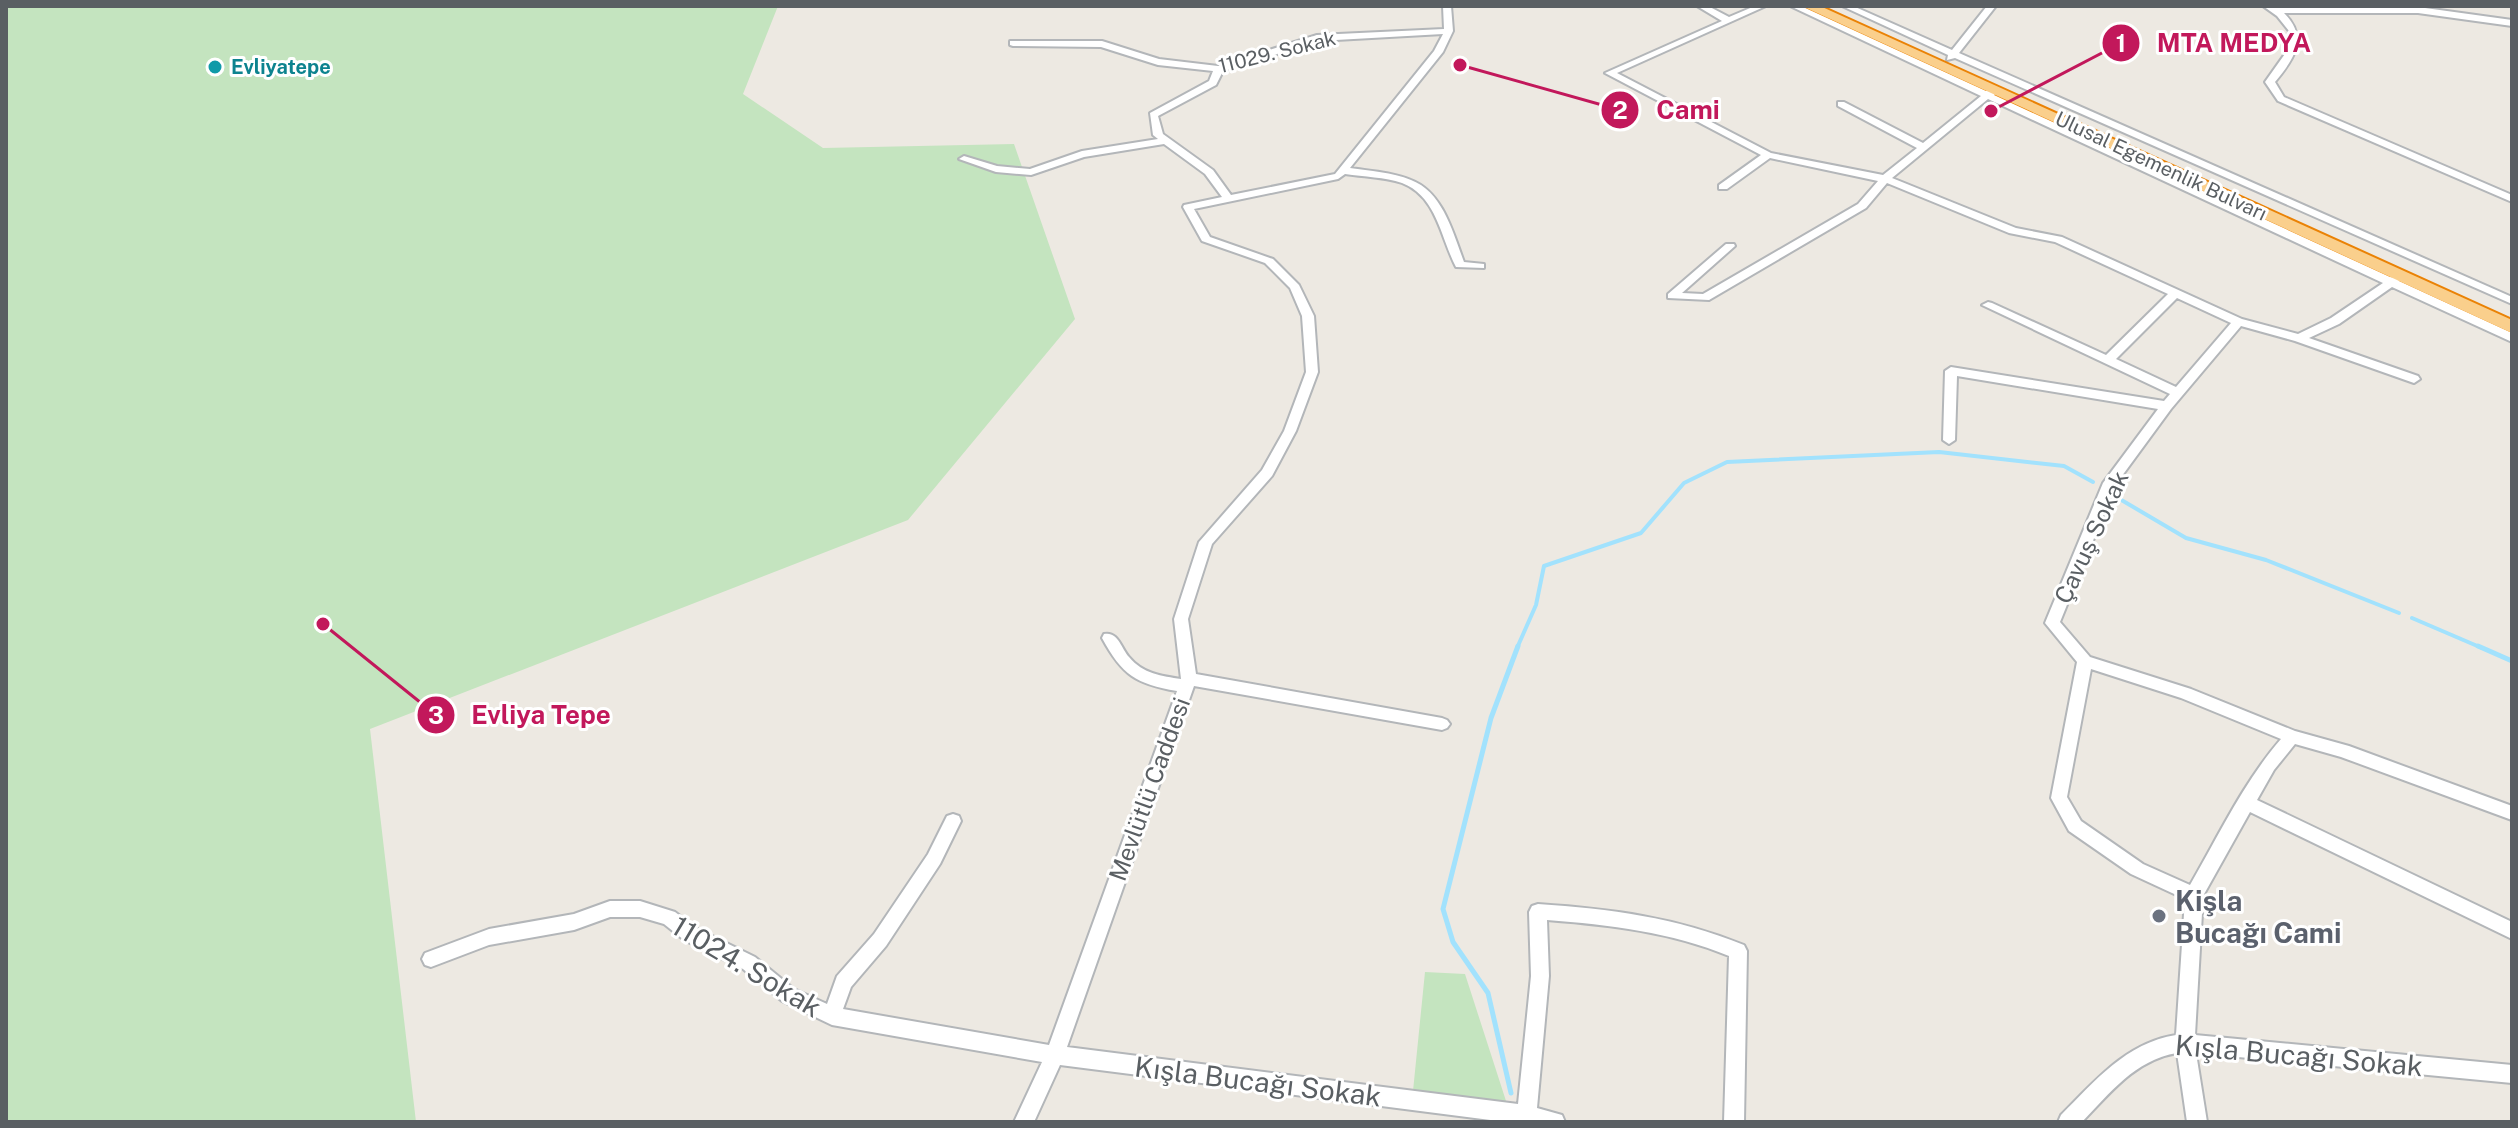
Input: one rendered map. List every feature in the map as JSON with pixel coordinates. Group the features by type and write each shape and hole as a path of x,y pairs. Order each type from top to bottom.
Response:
{"highway":[{"name":"Ulusal Egemenlik Bulvarı","path":"1809,6 1997,90 2512,310"},
{"name":"Ulusal Egemenlik Bulvarı","path":"1834,6 1951,56 1997,90 2395,279 2512,327"}],"street":[{"path":"1447,6 1449,31 1438,52 1342,170 1409,181 1423,191 1437,211 1460,265 1480,266"},
{"path":"1701,6 1729,21"},
{"path":"1762,6 1610,73 1768,155 1885,179 2013,231 2058,239 2173,295 2238,322 2299,338 2414,379"},
{"path":"1730,246 1672,296 1705,298 1862,206 1885,179 1997,90 1794,6"},
{"path":"1846,6 1951,56 2512,301"},
{"path":"1951,56 1992,6"},
{"path":"2272,8 2418,10 2512,23"},
{"path":"2272,8 2289,24 2297,43 2270,82 2281,99 2512,199"},
{"name":"11029. Sokak","path":"1013,43 1102,44 1158,62 1219,69 1317,38 1449,31"},
{"path":"1219,69 1213,83 1153,115 1158,135 1209,172 1227,197"},
{"path":"1841,104 1925,148"},
{"path":"964,159 996,169 1031,172 1082,154 1167,141"},
{"path":"1723,187 1768,155"},
{"name":"Mevlütlü Caddesi","path":"1024,1122 1055,1055 1187,682 1181,619 1206,542 1267,473 1290,431 1312,372 1308,316 1295,287 1269,261 1206,239 1188,207 1338,176 1342,170"},
{"path":"2299,338 2335,321 2395,279 2512,338"},
{"path":"2108,360 2173,295"},
{"path":"1988,305 2178,393"},
{"name":"Çavuş Sokak","path":"2085,661 2052,623 2110,483 2167,406 2238,322"},
{"path":"1949,440 1951,371 2167,406"},
{"path":"1109,638 1125,666 1142,678 1187,682 1442,724"},
{"path":"2194,895 2137,869 2075,826 2059,798 2085,661 2186,693 2292,737 2343,751 2512,813"},
{"path":"2197,1122 2185,1043 2194,895 2245,802 2268,765 2292,737"},
{"path":"2245,802 2512,931"},
{"name":"11024. Sokak","path":"832,1016 843,982 880,940 934,859 953,821"},
{"name":"11024. Sokak","path":"431,959 489,937 574,922 610,909 640,909 669,918 690,934 749,963 788,995 832,1016 1055,1055"},
{"path":"1527,1115 1540,976 1538,912 1623,918 1697,933 1738,951 1734,1122"},
{"name":"Kışla Bucağı Sokak","path":"2068,1122 2135,1056 2157,1045 2185,1043 2512,1074"},
{"name":"Kışla Bucağı Sokak","path":"1055,1055 1527,1115 1555,1122"}],"green space":[{"path":"6,6 778,6 743,94 823,148 1014,144 1075,319 908,520 370,729 416,1122 6,1122"},
{"path":"1425,972 1465,974 1507,1104 1413,1091"}],"waterway":[{"path":"1517,648 1536,605 1544,566 1641,533 1684,483 1727,462 1939,452 2064,466 2093,482"},
{"path":"2118,498 2186,538 2266,560 2399,613"},
{"path":"2412,618 2482,648"},
{"path":"1511,1093 1488,993 1453,942 1443,909 1491,718 1518,646"},
{"path":"2478,646 2512,661"}],"place":[{"name":"Cami","path":"1460,65"},
{"name":"Evliyatepe","path":"215,67"},
{"name":"MTA MEDYA","path":"1991,111"},
{"name":"Evliya Tepe","path":"323,624"},
{"name":"Kişla Bucağı Cami","path":"2159,916"}]}
